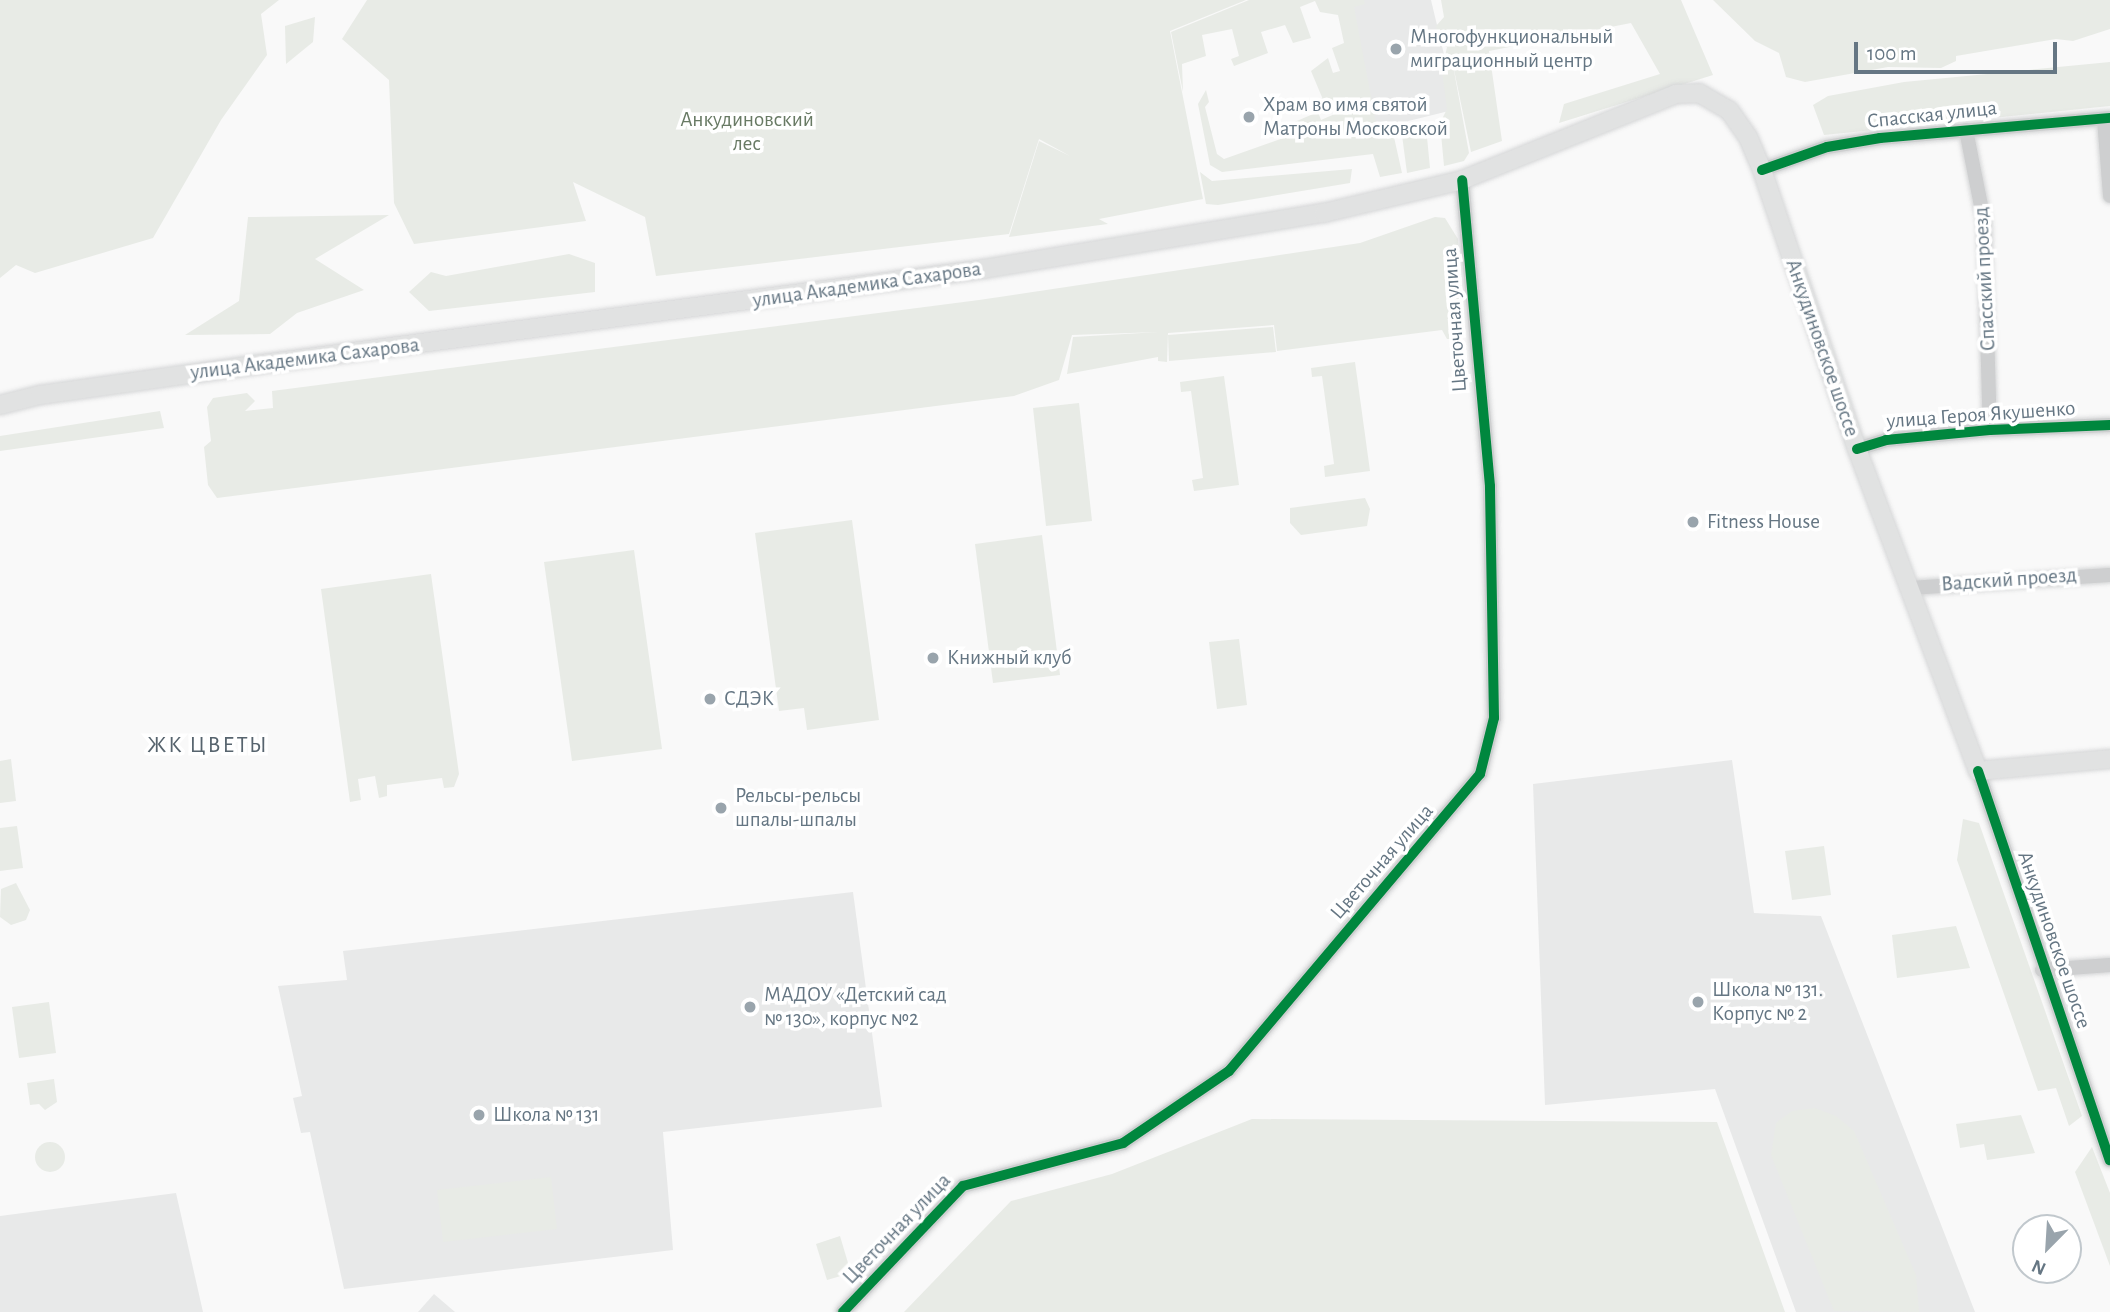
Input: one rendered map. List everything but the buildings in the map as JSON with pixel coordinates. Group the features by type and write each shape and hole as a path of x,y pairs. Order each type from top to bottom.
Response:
{"main road":[{"name":"улица Академика Сахарова","path":"0,405 40,395 261,363 984,269 1324,213 1462,180 1676,94 1715,99"},
{"name":"Анкудиновское шоссе","path":"1715,99 1748,137 1762,170 1857,449 1978,771"},
{"path":"1978,771 2110,759"}],"street":[{"name":"Спасская улица","path":"1762,170 1827,147 1966,130 2107,119"},
{"path":"2107,119 2110,195"},
{"name":"Спасский проезд","path":"1966,130 1984,221 1990,430"},
{"name":"Цветочная улица","path":"843,1312 963,1186 1124,1143 1201,1094 1229,1070 1480,774 1494,718 1490,486 1462,180"},
{"name":"улица Героя Якушенко","path":"1857,449 1886,440 1990,430 2110,425"},
{"name":"Вадский проезд","path":"1909,588 2110,575"},
{"name":"Анкудиновское шоссе","path":"1978,771 2042,970 2110,1160"},
{"path":"2042,970 2110,965"}],"shaded area":[{"path":"1345,0 1431,0 1457,109 1376,129"},
{"name":"Школа № 131. Корпус № 2","path":"1732,760 1754,913 1821,916 1975,1312 1796,1312 1715,1089 1545,1105 1533,784"},
{"name":"Школа № 131","path":"853,892 882,1107 663,1132 673,1250 344,1289 310,1132 301,1133 293,1098 302,1096 278,986 347,980 343,951"},
{"path":"176,1193 203,1312 0,1312 0,1216"},
{"path":"434,1294 455,1312 418,1312"}],"green space":[{"path":"0,0 279,0 261,14 267,55 221,120 153,238 35,273 16,265 0,278"},
{"name":"Анкудиновский лес","path":"367,0 1246,0 1170,31 1203,199 1099,219 1108,224 1009,237 1039,141 1070,156 1039,139 1009,234 656,276 645,217 573,182 586,221 414,244 394,203 389,80 342,39"},
{"path":"1249,0 1364,0 1365,4 1354,7 1376,123 1387,122 1394,137 1402,173 1380,177 1373,154 1222,172 1210,165 1198,104 1206,90 1209,102 1205,107 1217,154 1224,159 1289,136 1292,123 1318,112 1321,120 1337,113 1332,99 1324,102 1311,71 1328,58 1333,73 1340,71 1332,48 1344,43 1338,15 1320,12 1315,1 1300,7 1311,38 1293,43 1285,25 1261,32 1268,53 1234,66 1231,59 1239,56 1232,29 1202,35 1206,56 1182,64 1183,92 1171,32"},
{"path":"1441,0 1681,0 1713,75 1559,123 1564,104 1660,74 1631,23 1489,51 1502,141 1471,152 1452,60 1469,153 1464,161 1444,166 1440,123 1447,109 1442,71 1447,47 1440,43 1436,26 1444,17"},
{"path":"1713,0 2110,0 2110,29 2073,41 2056,39 1956,56 1956,61 1941,68 1888,67 1805,82 1786,77 1779,53 1755,41"},
{"path":"315,17 313,42 286,64 285,26"},
{"path":"2110,62 2110,106 1824,135 1813,105 1828,96 1904,82"},
{"path":"1426,127 1430,168 1407,173 1402,135"},
{"path":"1352,169 1350,183 1218,205 1206,204 1200,172 1212,181"},
{"path":"389,215 315,259 364,290 297,313 270,334 185,335 239,301 248,217"},
{"path":"1435,217 1445,218 1458,239 1465,334 1458,339 1447,339 1442,330 1277,351 1274,325 1168,333 1167,362 1158,361 1158,357 1067,374 1073,337 1159,332 1072,335 1059,380 1014,396 217,498 208,485 204,447 211,441 207,407 213,398 247,393 255,401 245,411 273,408 272,391 979,300 1360,243"},
{"path":"569,254 595,263 595,292 429,311 409,292 431,272 446,276"},
{"path":"1273,327 1276,352 1169,361 1168,335"},
{"path":"1355,362 1370,471 1325,477 1324,466 1334,464 1322,376 1312,377 1311,368"},
{"path":"1224,376 1239,485 1194,491 1192,480 1203,478 1191,391 1181,392 1180,382"},
{"path":"1079,403 1092,521 1046,526 1033,408"},
{"path":"160,411 164,428 0,451 0,436"},
{"path":"1365,498 1370,509 1367,526 1301,535 1290,523 1290,508"},
{"path":"852,520 879,720 807,730 804,708 779,711 755,533"},
{"path":"1042,535 1060,675 993,683 975,544"},
{"path":"634,550 662,749 572,761 544,562"},
{"path":"431,574 459,774 454,787 444,788 442,778 387,785 387,796 379,798 375,776 358,779 361,800 350,802 321,589"},
{"path":"1239,639 1247,705 1217,709 1209,642"},
{"path":"11,759 16,801 0,803 0,761"},
{"path":"1963,819 1979,823 2082,1116 2069,1126 2056,1088 2038,1091 1957,860"},
{"path":"17,826 23,868 0,871 0,828"},
{"path":"1824,846 1831,895 1792,900 1785,851"},
{"path":"16,883 30,910 26,920 11,925 0,917 1,889"},
{"path":"1956,926 1970,968 1897,978 1892,935"},
{"path":"49,1002 56,1053 19,1058 12,1007"},
{"path":"54,1079 57,1102 45,1110 39,1104 30,1105 27,1083"},
{"path":"1815,1108 1836,1116 1854,1131 1916,1275 1919,1312 1834,1311 1771,1155 1776,1123 1792,1111"},
{"path":"2021,1115 2035,1153 1987,1160 1984,1144 1960,1148 1956,1124"},
{"path":"1252,1119 1717,1122 1785,1312 904,1312 1011,1201 1112,1174"},
{"path":"50,1142 61,1146 65,1157 61,1168 50,1172 39,1168 35,1157 39,1146"},
{"path":"2092,1147 2110,1193 2110,1266 2075,1172"},
{"path":"551,1177 557,1229 443,1242 437,1190"},
{"path":"840,1236 851,1273 827,1280 816,1244"}],"cycle path":[{"path":"1762,170 1827,147 1880,138 2110,118"},
{"path":"843,1312 963,1186 1123,1143 1229,1071 1480,774 1494,718 1490,486 1462,180"},
{"path":"1857,449 1886,440 1990,430 2110,425"},
{"path":"1978,771 2110,1160"}],"place":[{"name":"Многофункциональный миграционный центр","path":"1396,49"},
{"name":"Храм во имя святой Матроны Московской","path":"1249,117"},
{"name":"Fitness House","path":"1693,522"},
{"name":"Книжный клуб","path":"933,658"},
{"name":"СДЭК","path":"710,699"},
{"name":"Рельсы-рельсы шпалы-шпалы","path":"721,808"},
{"name":"Школа № 131. Корпус № 2","path":"1698,1002"},
{"name":"МАДОУ «Детский сад № 130», корпус №2","path":"750,1007"},
{"name":"Школа № 131","path":"479,1115"}],"district":[{"name":"ЖК ЦВЕТЫ","path":"208,746"}]}
